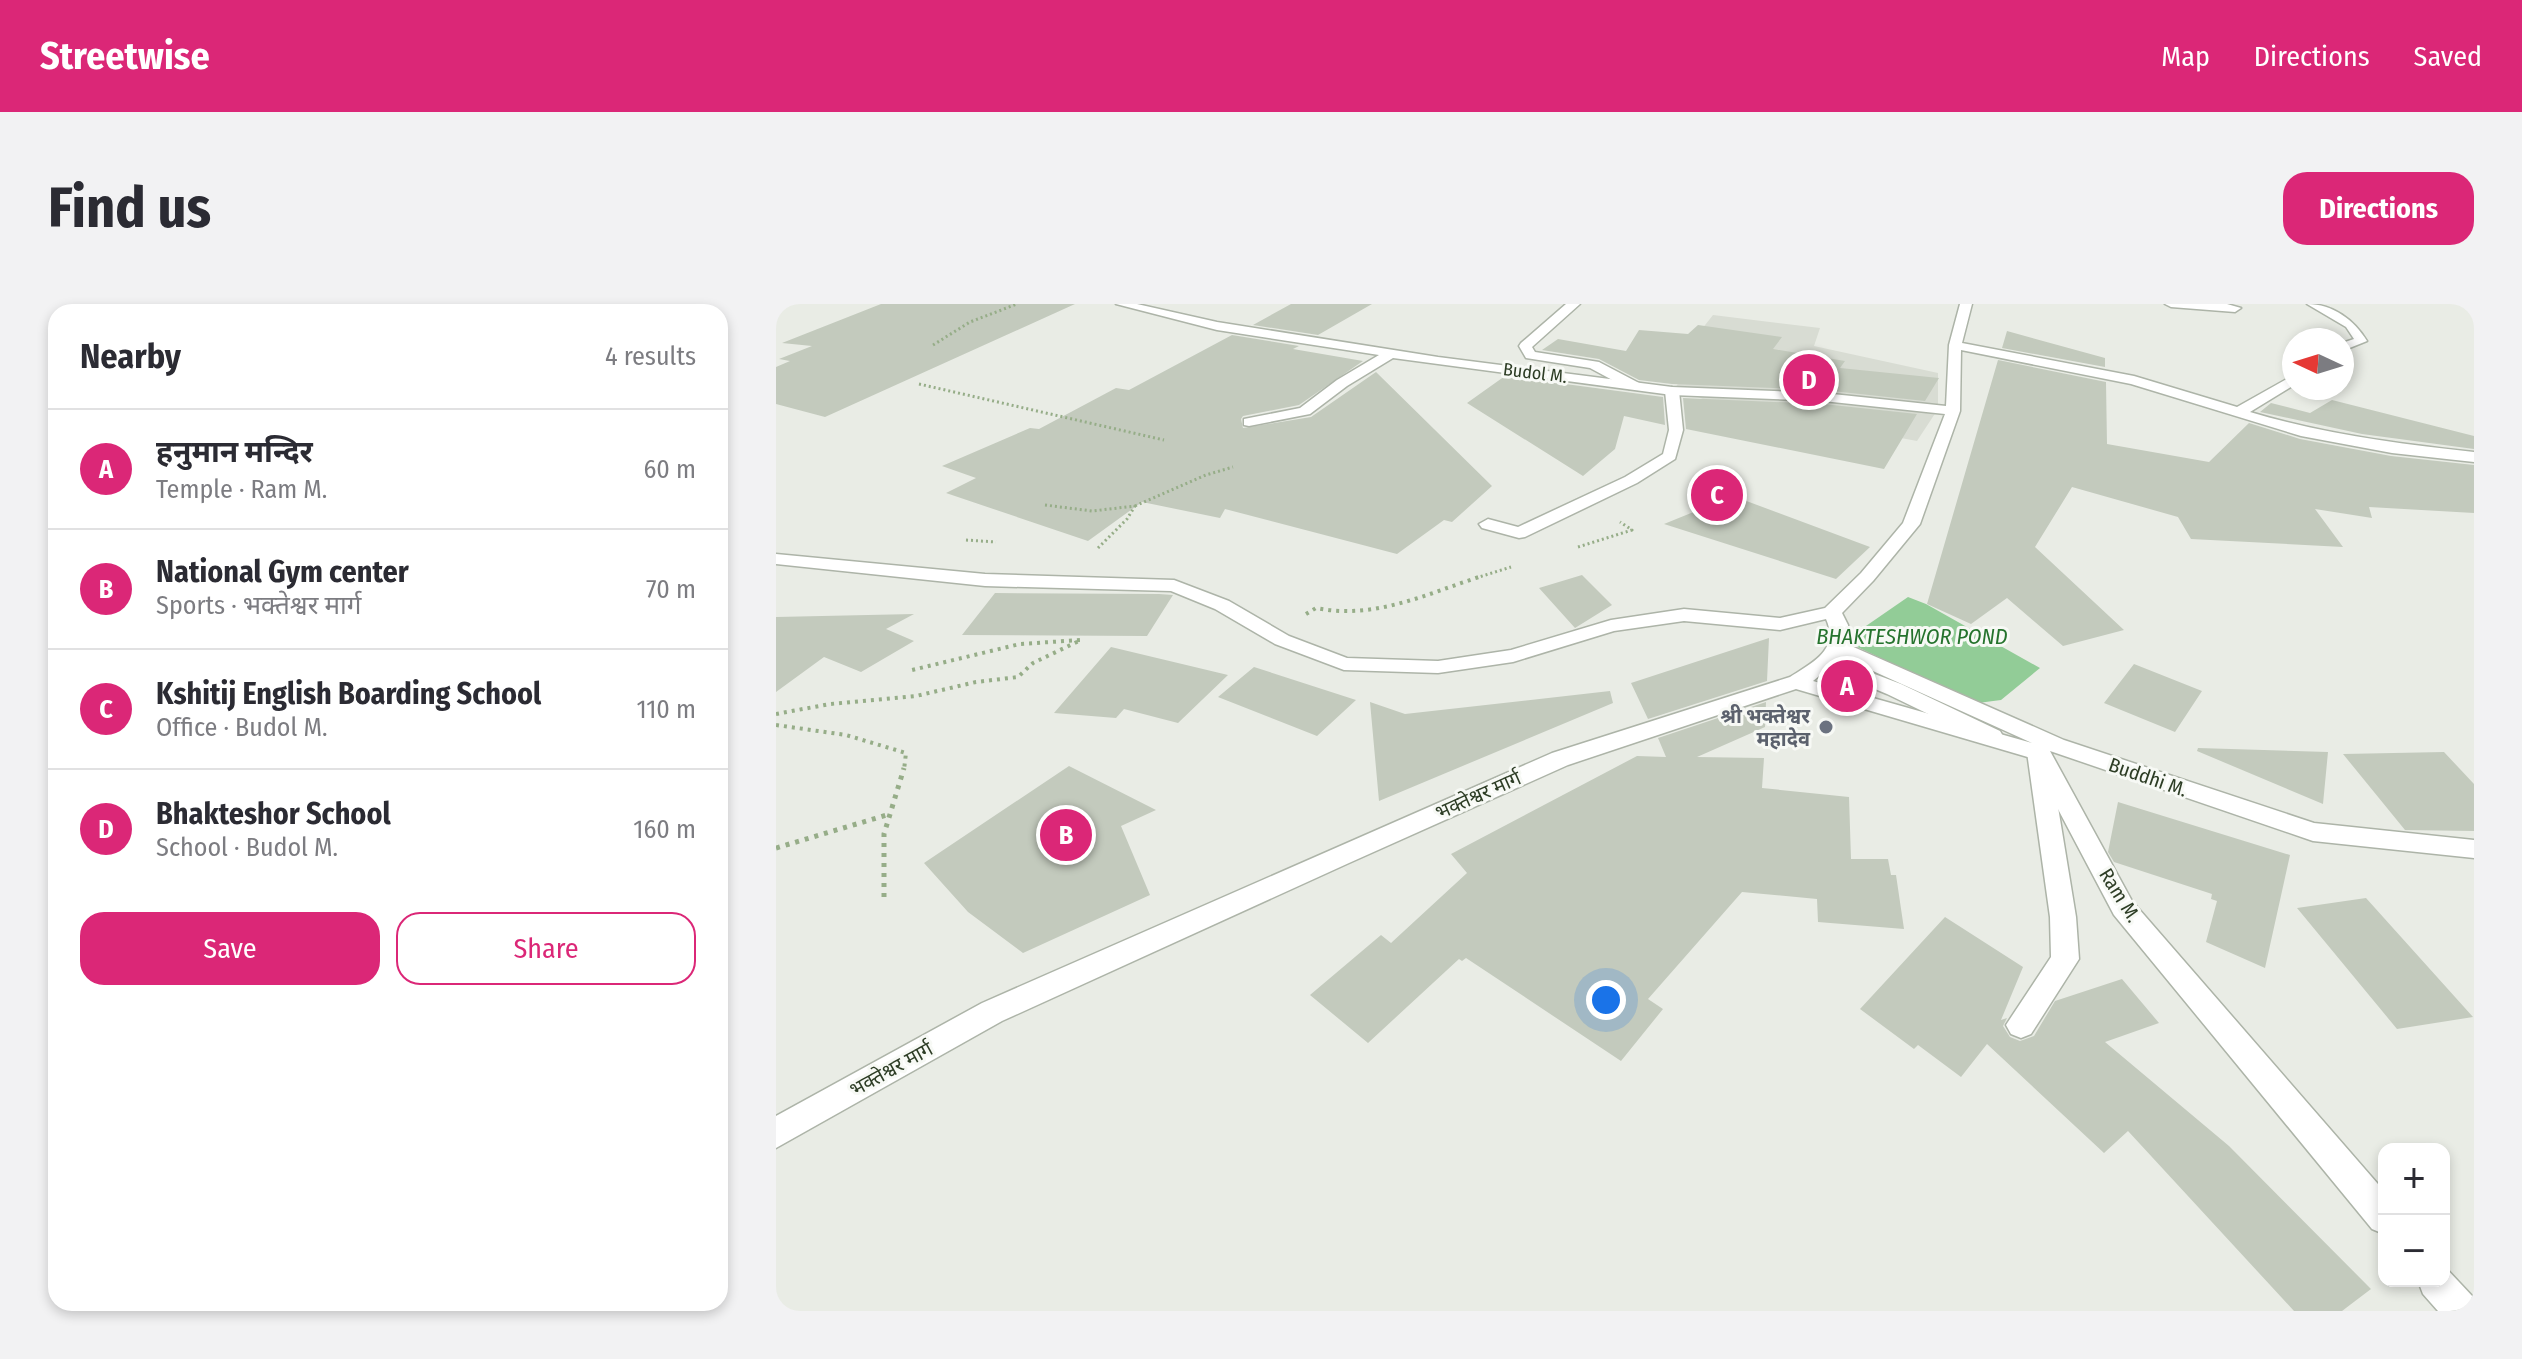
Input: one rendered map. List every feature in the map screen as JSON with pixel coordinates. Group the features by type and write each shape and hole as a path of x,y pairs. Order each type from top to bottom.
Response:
{"street":[{"name":"Budol M.","path":"1122,304 1217,326 1672,391 1823,397 1953,411"},
{"path":"1574,304 1525,346 1531,355 1594,365 1634,386"},
{"path":"776,559 985,580 1174,586 1222,605 1271,634 1344,664 1438,667 1513,656 1611,626 1684,615 1780,624 1832,612 1867,577 1911,524 1953,411 1955,345 1966,304"},
{"path":"2171,304 2235,308"},
{"path":"2313,304 2353,328"},
{"path":"2354,330 2361,341 2354,343"},
{"path":"1955,345 2134,380 2301,432 2392,448 2474,457"},
{"path":"1249,422 1305,411 1342,383 1392,353"},
{"path":"2236,414 2282,386"},
{"path":"1488,524 1519,533 1590,501 1670,456 1676,430 1672,391"},
{"path":"1832,612 1842,629 1833,655 1980,732 2040,753"},
{"name":"भक्तेश्वर मार्ग","path":"776,1133 992,1012 1560,759 1797,682 1833,655"},
{"name":"Buddhi M.","path":"1833,655 2056,745 2313,832 2474,849"},
{"path":"1797,682 1817,691 2040,753"},
{"path":"2021,1025 2065,959 2063,917 2040,753"},
{"name":"Ram M.","path":"2040,753 2123,908 2382,1215"},
{"path":"2441,1287 2461,1311"}],"path":[{"path":"933,345 970,322 1017,304"},
{"path":"919,384 1164,440"},
{"path":"1045,505 1092,511 1135,506 1206,475 1233,467"},
{"path":"1575,548 1632,530 1590,501"},
{"path":"1091,555 1127,519 1135,506"},
{"path":"958,540 997,543"},
{"path":"1271,634 1316,608 1341,613 1371,612 1518,565"},
{"path":"776,714 830,704 916,696 976,682 1018,677 1033,663 1081,640 1045,640 951,658 908,671"},
{"path":"776,725 846,735 906,753 903,778 884,834 884,897"},
{"path":"776,848 890,814"}],"shaded area":[{"path":"1713,315 1820,328 1814,346 1938,373 1938,409 1917,441 1713,403 1675,388 1693,362 1679,358"}],"water":[{"name":"BHAKTESHWOR POND","path":"1908,597 2040,668 2001,700 1970,704 1948,690 1853,645 1850,637"}],"building":[{"path":"881,304 1075,304 825,417 776,404 776,367 790,361 779,359 812,346 782,343"},
{"path":"1291,304 1372,304 1318,335 1253,325"},
{"path":"1698,325 1782,337 1773,349 1845,361 1840,368 1939,378 1925,401 1823,390 1672,384 1639,380 1599,359 1542,350 1558,339 1626,351 1639,330 1688,334"},
{"path":"2007,331 2105,358 2105,367 2002,348"},
{"path":"1232,335 1363,361 1299,405 1243,416 1243,428 1311,417 1376,372 1492,486 1452,522 1444,520 1397,554 1225,509 1220,518 1142,502 1088,541 946,493 976,478 942,466 1030,428 1039,429 1116,388 1129,390"},
{"path":"1998,360 2106,382 2107,444 2209,462 2249,423 2300,439 2391,456 2474,465 2474,513 2369,507 2372,518 2315,509 2343,547 2191,539 2178,517 2072,487 2035,547 2124,630 2063,646 2007,598 1971,624 1927,604"},
{"path":"1505,376 1663,397 1665,425 1624,416 1615,449 1583,476 1467,403"},
{"path":"1683,398 1823,404 1917,414 1884,469 1686,429"},
{"path":"2332,400 2474,436 2474,449 2362,434 2260,412 2271,403 2310,413"},
{"path":"1733,496 1870,547 1836,579 1664,524"},
{"path":"1582,575 1612,605 1575,628 1539,588"},
{"path":"995,593 1173,595 1147,636 962,635"},
{"path":"914,614 886,629 914,641 861,672 824,657 776,692 776,617"},
{"path":"1769,638 1767,681 1648,719 1631,683"},
{"path":"1111,647 1228,675 1178,723 1124,709 1116,718 1054,713"},
{"path":"2134,664 2202,691 2175,732 2104,703"},
{"path":"1254,667 1356,700 1317,736 1218,697"},
{"path":"1610,691 1613,703 1379,801 1370,702 1405,714"},
{"path":"1766,702 1765,727 1697,757 1764,758 1762,788 1849,797 1851,859 1888,859 1891,875 1896,875 1904,929 1818,922 1817,899 1742,892 1648,999 1663,1009 1621,1061 1466,958 1462,961 1459,959 1368,1043 1310,995 1381,935 1391,943 1467,873 1451,854 1637,756 1666,757 1658,738"},
{"path":"2198,748 2328,752 2323,804 2197,751"},
{"path":"2444,752 2474,784 2474,831 2405,830 2343,754"},
{"path":"1069,766 1156,810 1121,826 1150,895 1023,953 968,912 924,863"},
{"path":"2118,802 2290,855 2265,968 2206,942 2217,901 2211,899 2212,894 2114,862 2108,852"},
{"path":"2366,898 2473,1017 2397,1029 2297,908"},
{"path":"1945,917 2023,967 2001,1020 2007,1018 2003,1026 2010,1037 2020,1041 2034,1036 2055,1001 2122,979 2159,1023 2105,1042 2229,1146 2371,1289 2342,1311 2294,1311 2128,1131 2104,1153 1987,1044 1961,1077 1918,1045 1914,1049 1860,1009"}],"place":[{"name":"Bhakteshor School","path":"1809,380"},
{"name":"Kshitij English Boarding School","path":"1717,495"},
{"name":"हनुमान मन्दिर","path":"1847,686"},
{"name":"श्री भक्तेश्वर महादेव","path":"1826,727"},
{"name":"National Gym center","path":"1066,835"}]}
